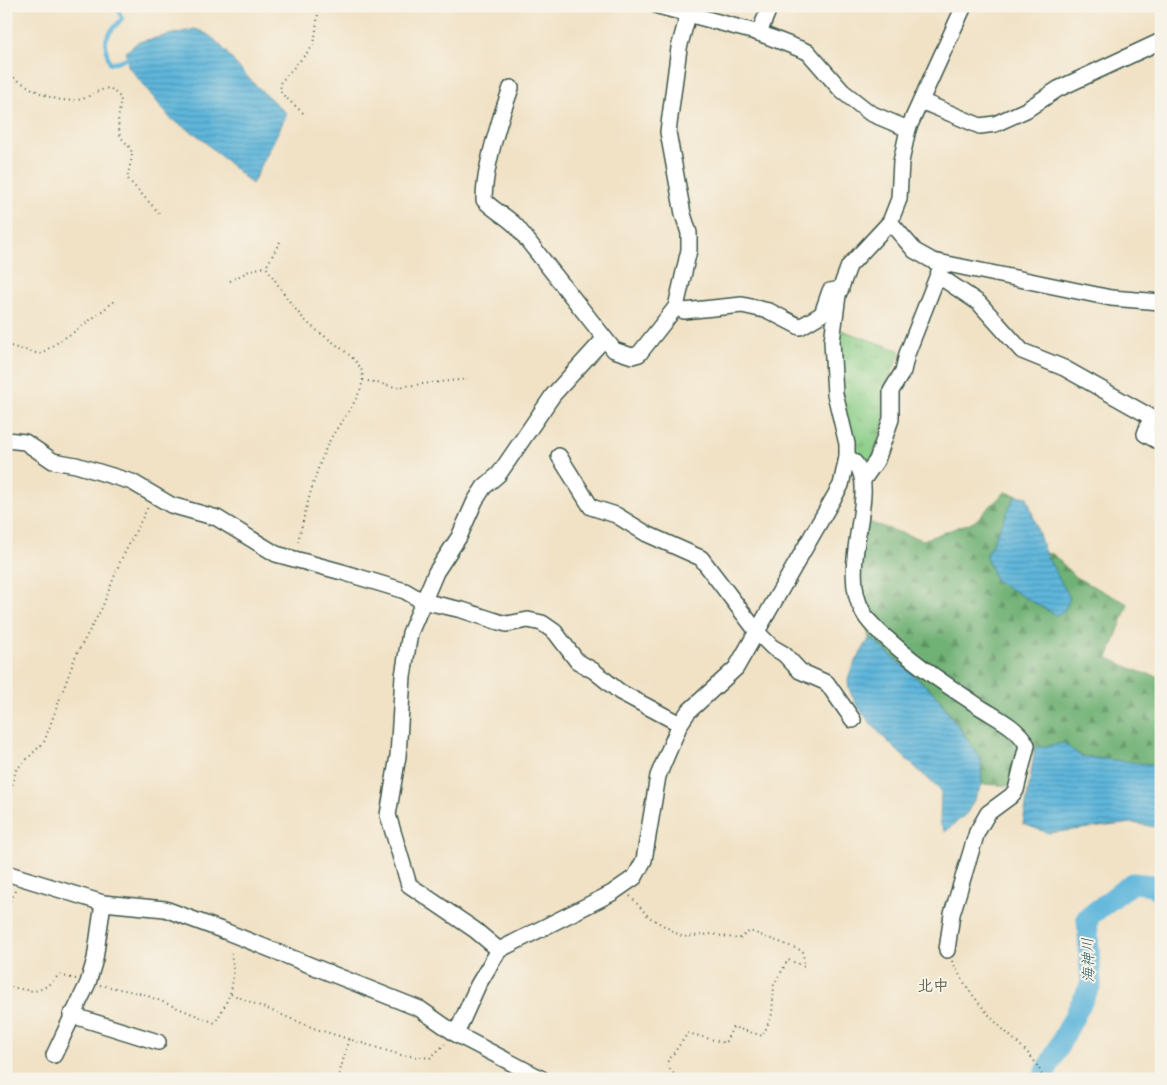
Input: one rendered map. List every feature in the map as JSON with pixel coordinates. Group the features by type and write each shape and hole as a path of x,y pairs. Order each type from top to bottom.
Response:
{"street":[{"path":"658,6 759,33 808,52 849,97 870,113 908,129"},
{"path":"759,33 770,6"},
{"path":"456,1034 478,985 499,950 621,887 635,877 644,860 658,776 680,724 688,712 736,668 758,633 841,485 847,457 847,444 835,394 832,341 840,289 849,266 890,222 899,199 901,162 908,129 964,6"},
{"path":"511,88 499,118 484,184 484,200 492,208 507,216 517,227 614,350 632,356 639,354 676,307 689,250 689,233 683,214 668,132 679,48 688,15"},
{"path":"920,101 980,126 995,124 1026,110 1058,89 1161,41"},
{"path":"890,222 915,251 933,261 979,303 1022,351 1064,368 1151,417 1145,434 1161,443"},
{"path":"941,270 1111,298 1161,302"},
{"path":"863,480 877,460 891,419 891,391 903,371 907,354 941,270"},
{"path":"676,307 684,310 742,304 769,310 800,327 822,314 830,291 840,289"},
{"path":"499,950 475,930 409,885 388,815 398,756 410,633 422,601 436,572 459,537 475,501 484,487 500,474 553,395 604,339"},
{"path":"6,440 25,442 53,461 76,465 132,482 170,506 218,518 276,554 405,591 422,601 507,624 528,620 542,623 555,632 577,661 594,671 620,692 680,724"},
{"path":"559,456 591,507 616,515 647,534 700,558 758,633 772,647 784,654 800,671 827,683 853,720"},
{"path":"847,457 857,464 863,480 861,513 854,550 853,578 862,612 881,633 922,669 1013,729 1023,738 1027,745 1016,790 988,813 976,832 952,914 947,950"},
{"path":"6,873 103,903 165,909 227,932 420,1009 456,1034 542,1079"},
{"path":"54,1055 88,982 95,959 103,903"},
{"path":"71,1015 158,1042"}],"path":[{"path":"303,113 281,93 280,83 314,44 319,6"},
{"path":"6,72 34,91 61,99 85,98 103,88 110,88 121,98 118,122 120,136 130,149 132,157 127,178 159,213"},
{"path":"230,281 251,270 266,267 280,242"},
{"path":"266,267 288,300 309,324 356,361 362,370 364,380 350,409 328,445 306,506 294,560"},
{"path":"6,345 40,354 80,328 116,300"},
{"path":"364,380 396,387 467,379"},
{"path":"6,809 16,770 44,742 76,655 102,608 120,562 154,496"},
{"path":"6,910 21,878"},
{"path":"621,887 649,917 683,937 712,934 739,939 750,931 803,951 804,966 788,960 774,985 772,1014 763,1036 733,1027 725,1043 688,1033 666,1064 678,1079"},
{"path":"6,986 38,992 46,989 59,975 143,994 215,1023 231,994 234,970 227,932"},
{"path":"947,950 962,983 1008,1034 1024,1047 1040,1070 1043,1079"},
{"path":"231,994 316,1029 401,1055 430,1058 456,1034"},
{"path":"338,1079 349,1038"}],"green space":[{"path":"841,330 901,351 882,394 884,421 872,459 862,470 841,383 839,348"},
{"path":"1005,492 1016,495 986,556 996,581 1056,615 1064,611 1070,598 1045,553 1053,554 1075,577 1128,604 1108,658 1140,672 1161,677 1161,768 1156,765 1080,756 1064,743 1035,748 1010,786 982,784 981,759 937,695 870,637 853,563 862,520 923,540 975,521"}],"water":[{"path":"195,29 215,40 246,76 287,114 252,184 197,135 171,119 128,66 126,52 138,42"},
{"path":"1016,495 1027,497 1045,553 1070,598 1064,611 1056,615 996,581 986,556"},
{"path":"870,637 936,695 981,759 982,785 967,813 945,832 940,823 941,791 886,740 859,709 851,694 849,677"},
{"path":"1064,743 1080,756 1156,765 1161,768 1161,828 1132,823 1049,833 1023,824 1035,748"}],"waterway":[{"path":"117,6 122,19 108,35 106,49 110,64 127,58"},
{"name":"海神川","path":"1042,1079 1091,984 1087,918 1132,883 1152,885 1161,892"}],"district":[{"name":"北中","path":"933,985"}]}
